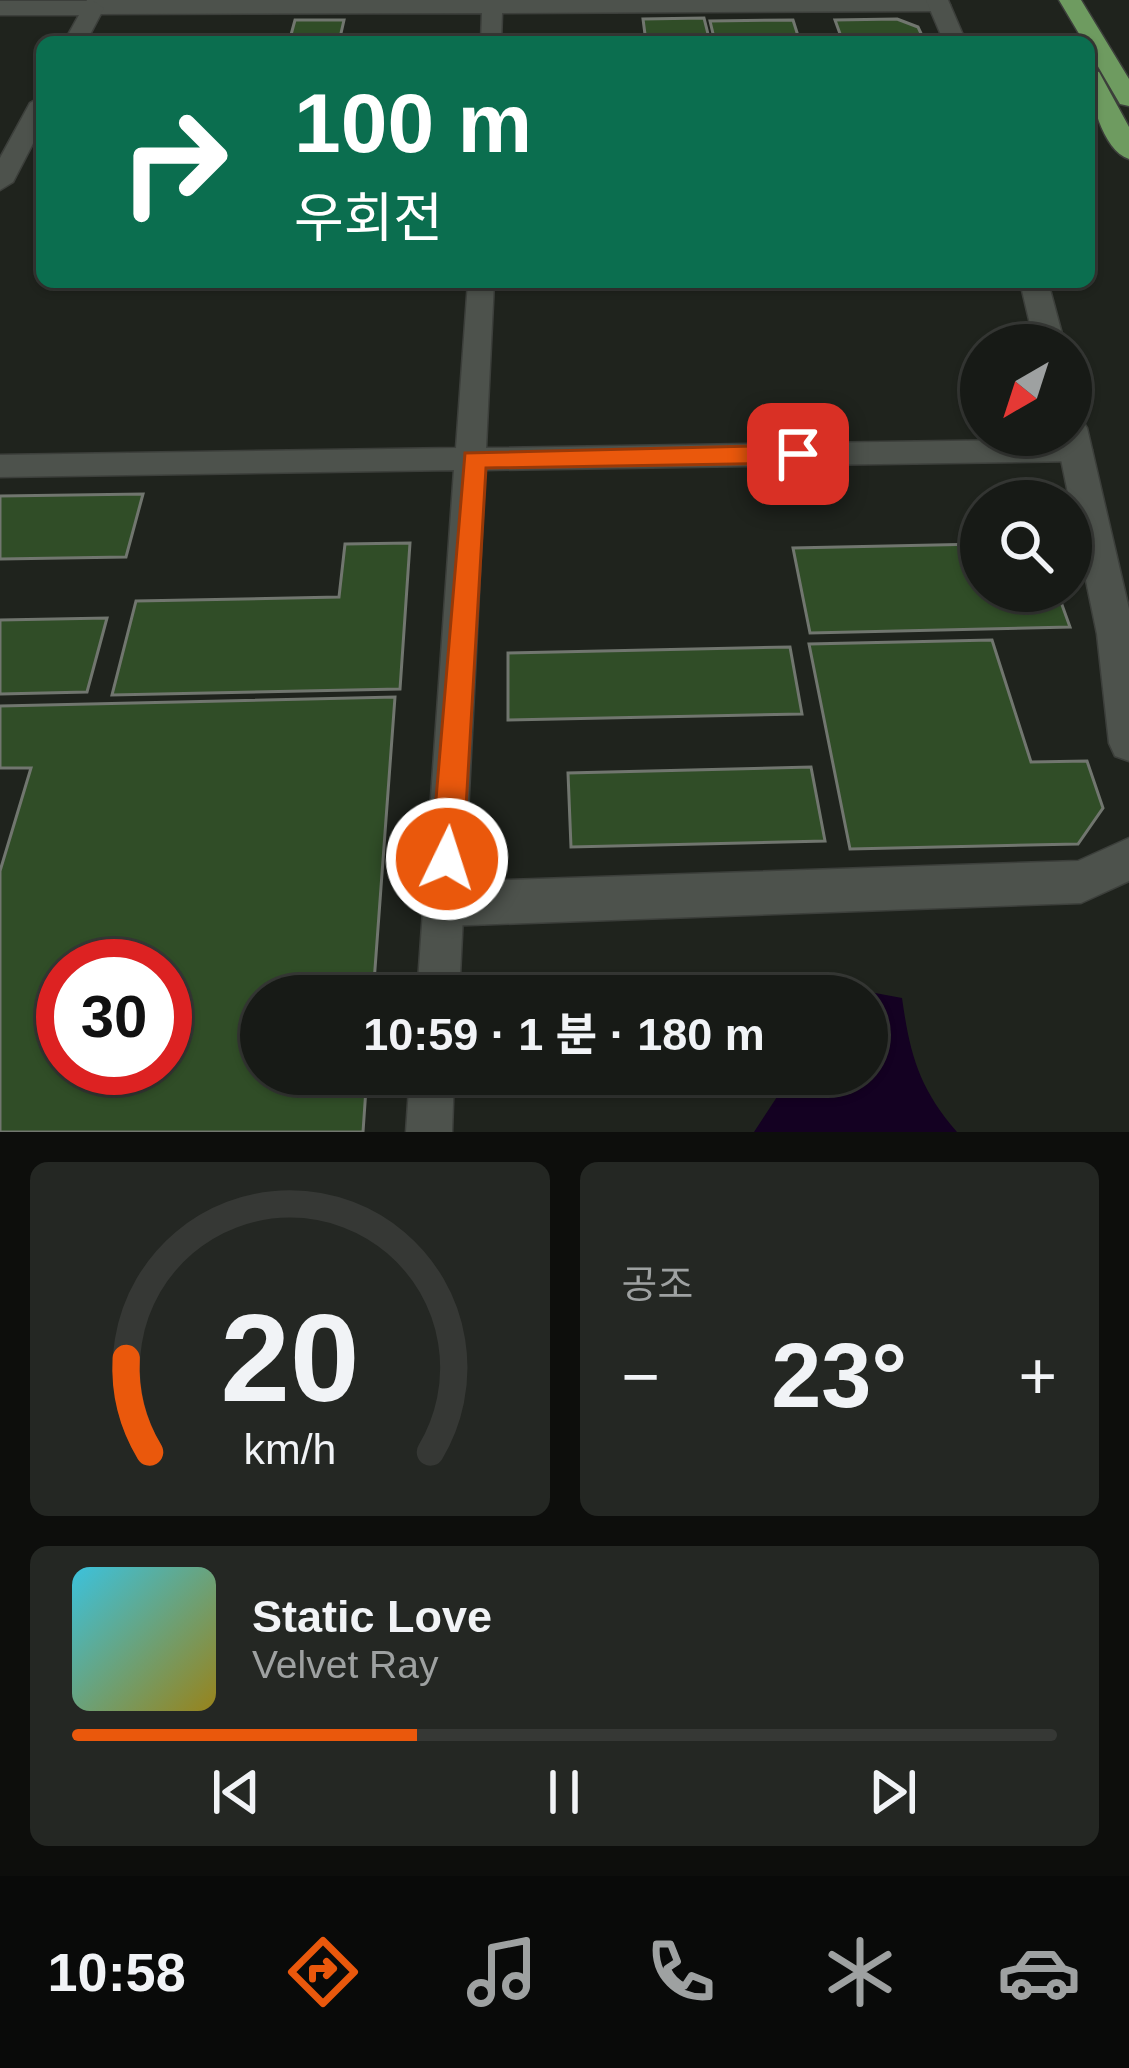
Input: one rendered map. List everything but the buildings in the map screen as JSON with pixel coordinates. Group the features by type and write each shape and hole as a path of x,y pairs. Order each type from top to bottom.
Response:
{"highway":[{"path":"1048,0 1068,36"},
{"path":"1070,0 1091,36"},
{"path":"1095,42 1129,99"},
{"path":"1095,86 1129,152"}],"street":[{"path":"0,8 939,3 953,36"},
{"path":"78,36 95,4"},
{"path":"491,36 492,6"},
{"path":"0,182 36,114"},
{"path":"439,975 481,288"},
{"path":"1036,288 1045,324"},
{"path":"0,466 474,459 960,443"},
{"path":"1078,456 1115,634 1129,743"},
{"path":"444,904 1081,882 1129,859"},
{"path":"429,1132 432,1095"}],"shaded area":[{"path":"888,995 902,998 918,1070 933,1101 957,1132 754,1132 778,1095 888,1095"}],"route":[{"path":"447,859 474,459 798,454"}]}
